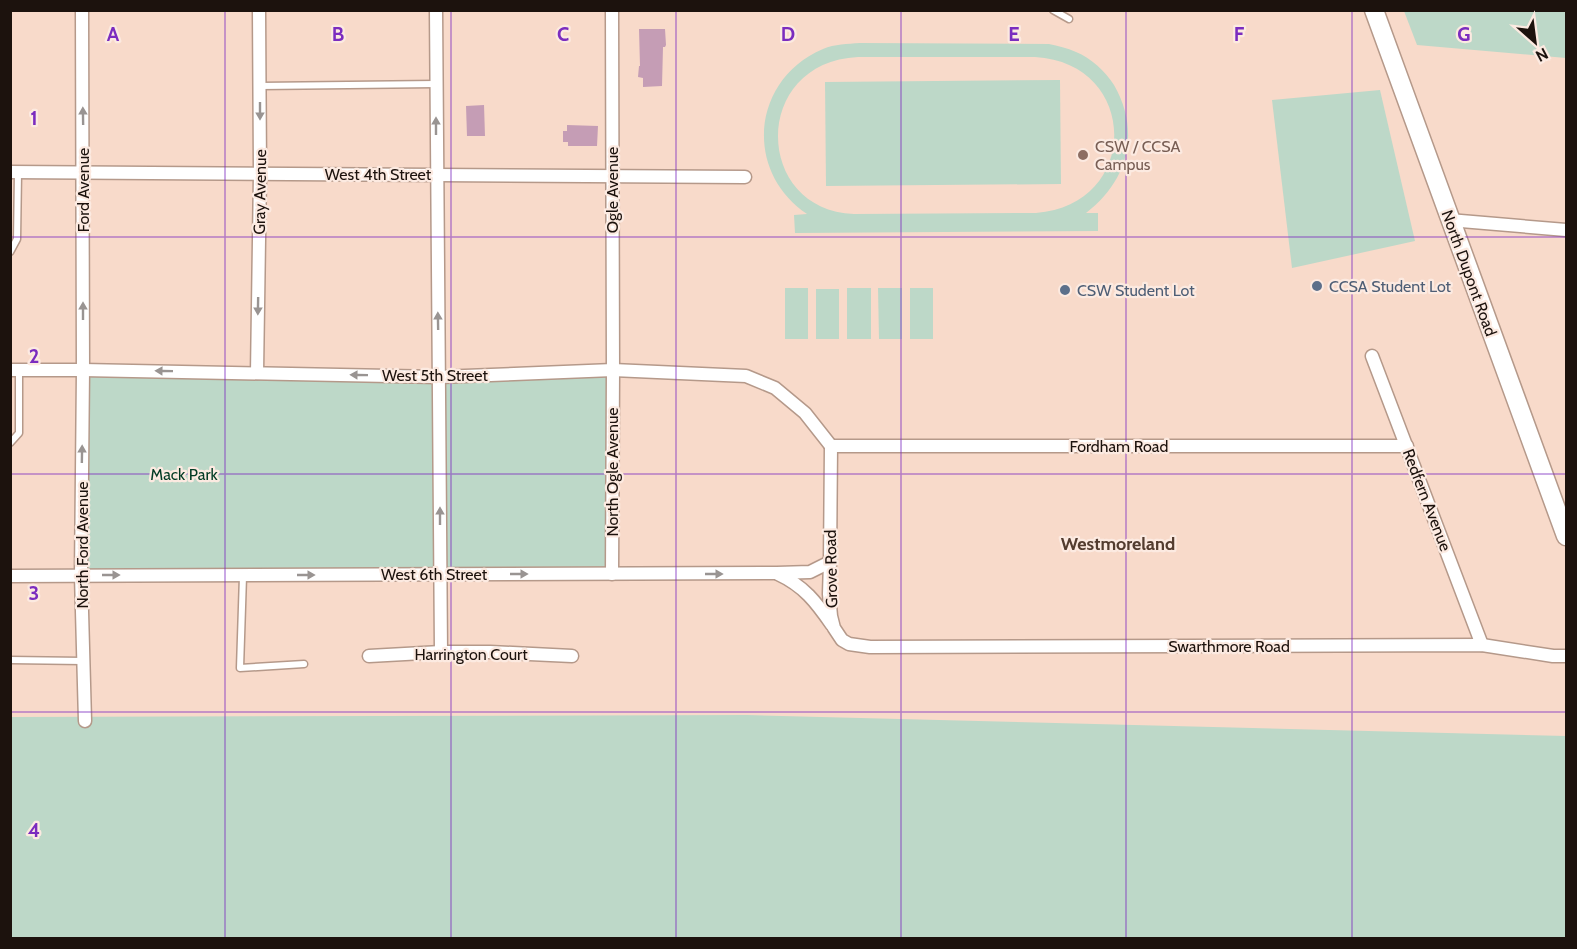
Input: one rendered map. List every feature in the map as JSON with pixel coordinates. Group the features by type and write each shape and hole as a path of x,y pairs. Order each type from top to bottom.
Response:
{"main road":[{"name":"North Dupont Road","path":"1374,10 1566,536"}],"street":[{"name":"Ford Avenue","path":"82,10 83,370"},
{"name":"Gray Avenue","path":"257,373 260,174 259,10"},
{"path":"436,10 441,652"},
{"name":"Ogle Avenue","path":"612,10 613,370"},
{"name":"West 4th Street","path":"14,172 745,177"},
{"path":"1449,219 1566,230"},
{"name":"Redfern Avenue","path":"1372,356 1482,645"},
{"name":"West 5th Street","path":"15,370 439,376 613,370 746,376 775,387 805,413 831,446"},
{"name":"North Ford Avenue","path":"83,370 81,575 85,721"},
{"name":"North Ogle Avenue","path":"612,574 613,370"},
{"name":"Fordham Road","path":"831,446 1407,446"},
{"name":"Grove Road","path":"831,446 829,594 834,628 838,636 849,644 870,648 890,647"},
{"name":"West 6th Street","path":"10,576 777,573 810,572 830,562"},
{"path":"777,573 792,580 807,592 834,628"},
{"name":"Swarthmore Road","path":"890,647 1482,645 1566,656"},
{"name":"Harrington Court","path":"369,656 490,652 572,656"}],"lane":[{"path":"1053,10 1069,20"},
{"path":"260,86 436,84"},
{"path":"10,252 18,239 14,172"},
{"path":"10,443 19,433 15,370"},
{"path":"243,575 240,668 304,664"},
{"path":"10,660 83,661"}],"green space":[{"path":"1404,11 1566,11 1566,58 1417,45"},
{"path":"855,43 1049,44 1073,51 1092,61 1114,85 1127,120 1128,138 1126,155 1112,186 1086,213 1098,213 1098,231 795,233 794,215 807,214 786,196 773,174 765,151 764,127 770,103 782,81 799,63 828,47","holes":["858,57 1035,57 1069,65 1094,83 1109,107 1114,134 1110,162 1095,186 1070,204 1036,213 854,214 821,206 797,188 783,164 778,136 783,108 798,83 823,65"]},
{"path":"1060,80 1061,184 826,186 825,82"},
{"path":"1380,90 1415,241 1292,268 1272,100"},
{"path":"785,288 808,288 808,339 785,339"},
{"path":"847,288 871,288 871,339 847,339"},
{"path":"878,288 902,288 902,339 879,339"},
{"path":"910,288 933,288 933,339 910,339"},
{"path":"816,289 839,289 839,339 816,339"},
{"name":"Mack Park","path":"83,370 439,377 613,370 612,574 81,575"},
{"path":"747,715 1566,736 1566,938 11,938 10,717"}],"building":[{"path":"639,29 665,29 666,45 663,47 662,86 643,87 643,78 638,77"},
{"path":"484,105 485,136 467,136 466,106"},
{"path":"567,125 598,126 597,146 568,146 568,142 563,142 563,131 567,131"}],"place":[{"name":"CSW / CCSA Campus","path":"1083,155"},
{"name":"CCSA Student Lot","path":"1317,286"},
{"name":"CSW Student Lot","path":"1065,290"}],"district":[{"name":"Westmoreland","path":"1118,544"}]}
